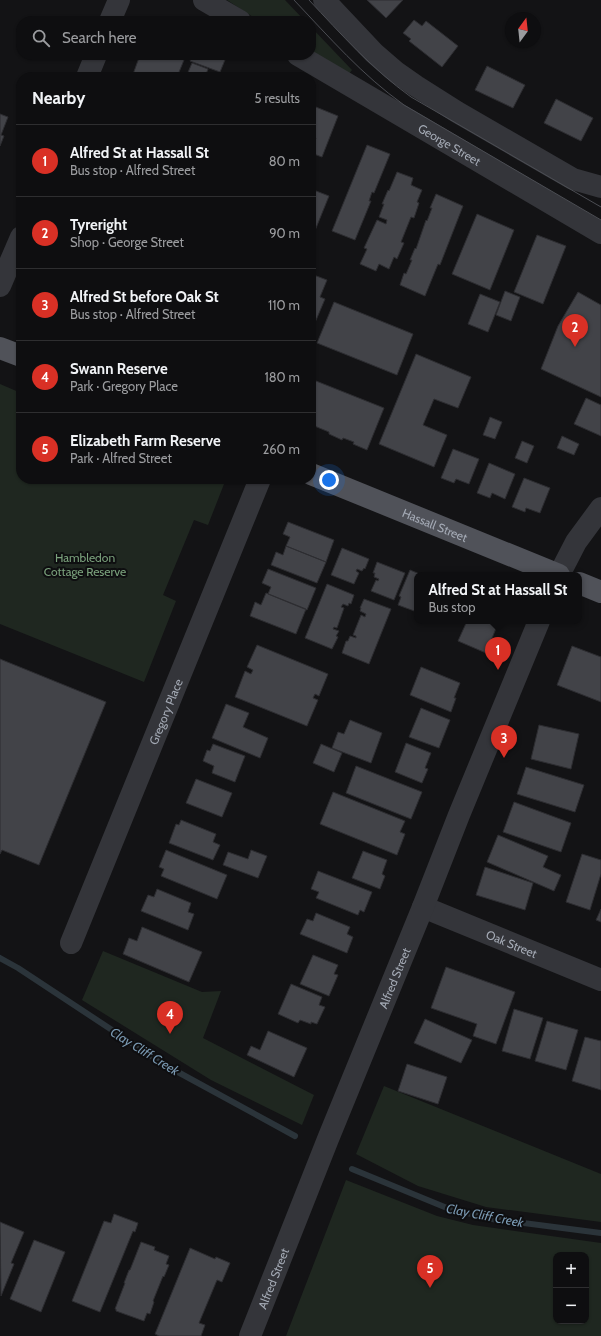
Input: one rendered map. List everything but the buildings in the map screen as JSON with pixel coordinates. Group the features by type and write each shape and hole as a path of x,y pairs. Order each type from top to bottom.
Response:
{"main road":[{"path":"0,348 16,354"},
{"name":"Hassall Street","path":"316,476 552,572"},
{"path":"582,584 601,592"}],"street":[{"path":"112,16 119,0"},
{"path":"204,0 231,16"},
{"path":"324,0 374,53 396,72 416,86 457,112 573,179 601,187"},
{"path":"89,72 94,60"},
{"name":"George Street","path":"307,60 601,233"},
{"path":"0,286 16,249"},
{"name":"Gregory Place","path":"71,943 258,484"},
{"path":"561,572 576,542 601,508"},
{"name":"Alfred Street","path":"250,1336 328,1139 424,907 459,815 538,624"},
{"name":"Oak Street","path":"424,907 601,980"}],"green space":[{"path":"227,0 285,0 300,16 251,16"},
{"path":"316,32 352,70 348,75 316,56"},
{"name":"Hambledon Cottage Reserve","path":"0,384 16,391 16,484 224,484 208,525 194,520 163,595 176,601 144,682 0,624"},
{"path":"103,951 202,992 221,991 203,1038 314,1095 302,1125 211,1080 82,1000"},
{"path":"384,1086 601,1174 601,1222 486,1207 418,1186 356,1154"},
{"path":"346,1180 437,1216 473,1225 601,1243 601,1336 286,1336"}],"waterway":[{"name":"Clay Cliff Creek","path":"0,958 18,968 165,1065 295,1136"},
{"name":"Clay Cliff Creek","path":"352,1169 447,1208 492,1219 601,1233"}],"tram line":[{"path":"294,0 309,16"},
{"path":"309,0 370,63 411,97 601,207"},
{"path":"316,23 360,69 404,105 601,220"}],"place":[{"name":"Tyreright","path":"575,347"},
{"name":"Alfred St at Hassall St","path":"498,670"},
{"name":"Alfred St before Oak St","path":"504,758"},
{"name":"Swann Reserve","path":"170,1034"},
{"name":"Elizabeth Farm Reserve","path":"430,1288"}]}
